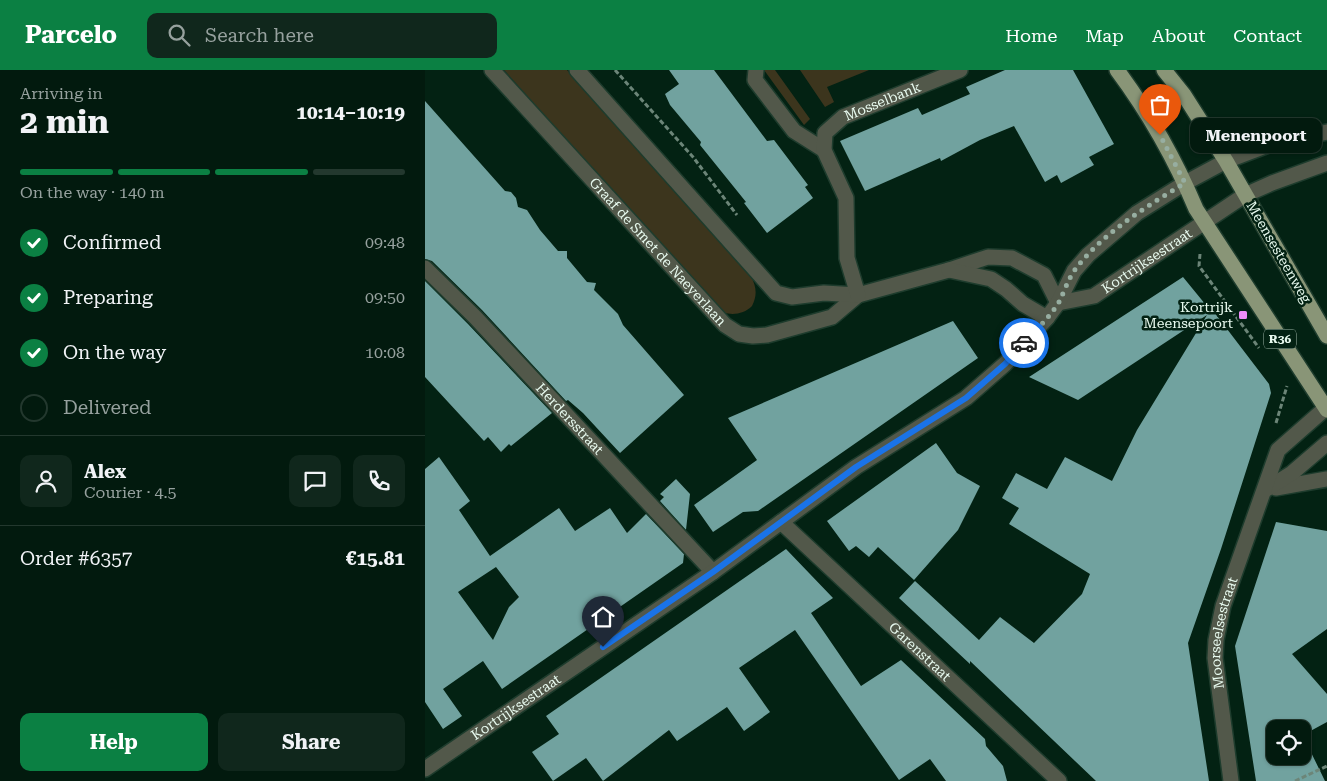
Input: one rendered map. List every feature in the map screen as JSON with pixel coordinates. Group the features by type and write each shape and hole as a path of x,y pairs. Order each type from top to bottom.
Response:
{"main road":[{"name":"R36","path":"1117,70 1152,119 1203,221 1327,409"},
{"name":"Meensesteenweg","path":"1164,70 1183,95 1226,161 1327,336"}],"street":[{"name":"Graaf de Smet de Naeyerlaan","path":"492,70 725,325 739,334 767,335 832,317 859,295"},
{"name":"Graaf de Smet de Naeyerlaan","path":"577,70 776,293 792,297 824,293 859,295 988,257 1012,258 1044,275 1058,303"},
{"path":"756,70 755,80 794,131 824,150 846,198 845,238 847,258 859,295"},
{"name":"Mosselbank","path":"824,150 825,133 843,117 960,70"},
{"name":"Kortrijksestraat","path":"425,769 713,572 856,467 966,398 1005,364 1047,318 1058,303 1074,271 1100,244 1137,213 1185,183 1226,161 1277,142 1327,132"},
{"name":"Kortrijksestraat","path":"1058,303 1094,296 1203,221 1245,195 1272,183 1327,164"},
{"name":"Herdersstraat","path":"425,268 475,317 713,572"},
{"name":"Graaf de Smet de Naeyerlaan","path":"949,270 991,280 1006,289 1023,304 1047,318"},
{"name":"Moorseelsestraat","path":"1231,781 1215,658 1216,640 1223,606 1265,490 1267,474 1278,450 1327,409"},
{"path":"1265,490 1292,473 1327,443"},
{"path":"1265,490 1327,479"},
{"name":"Garenstraat","path":"781,522 1059,781"}],"path":[{"path":"615,70 693,157 740,220"},
{"path":"1278,450 1272,435 1287,385"},
{"path":"1295,781 1327,766"}],"shaded area":[{"path":"504,70 567,70 751,277 756,292 752,306 744,312 734,314 724,313 715,309"},
{"path":"764,70 775,70 810,119 804,125"},
{"path":"800,70 869,70 827,87 834,102 825,107"}],"building":[{"path":"669,70 714,70 767,141 774,140 808,185 805,187 813,198 767,233 744,203 746,202 700,145 701,142 670,105 665,94 679,84"},
{"path":"1005,70 1073,70 1114,144 1089,157 1094,165 1061,183 1057,175 1045,182 1014,126 980,140 941,161 940,158 865,191 840,141 918,108 922,115 970,94 966,87"},
{"path":"425,101 505,191 511,192 516,198 518,207 527,210 540,230 558,251 567,251 567,258 587,282 596,283 594,290 618,314 623,325 684,395 620,453 583,413 568,400 566,401 482,310 432,261 425,259"},
{"path":"1183,277 1210,310 1211,308 1269,384 1271,393 1221,549 1188,643 1209,781 1096,781 970,661 970,664 899,598 915,581 979,640 1000,617 1034,643 1082,594 1090,574 1009,524 1019,508 1002,498 1016,473 1047,489 1065,457 1112,481 1137,430 1207,315 1078,400 1029,377"},
{"path":"425,281 552,413 501,452 488,437 484,441 425,377"},
{"path":"953,321 978,358 758,511 743,512 713,532 694,505 757,460 728,418"},
{"path":"936,443 957,473 980,486 958,530 914,580 878,547 869,557 856,546 849,551 827,521"},
{"path":"439,457 470,501 459,510 490,556 559,508 575,531 610,508 627,533 646,514 684,554 683,563 502,689 483,661 443,689 462,716 443,729 425,702 425,469","holes":["496,567 519,597 509,607 493,640 458,592"]},
{"path":"676,479 690,494 686,530 660,501 664,497 660,494"},
{"path":"1276,522 1327,531 1327,629 1292,654 1327,694 1327,722 1311,731 1311,720 1266,720 1266,765 1311,765 1311,752 1325,781 1256,781 1235,646"},
{"path":"786,549 833,598 811,613 861,686 901,660 985,739 986,746 1003,766 1007,781 946,781 930,759 899,780 795,630 739,668 770,712 744,731 727,707 677,741 669,730 603,781 586,758 553,781 532,752 559,734 546,716"}],"way so far":[{"path":"1024,343 1047,318 1058,303 1074,271 1089,255 1137,213 1185,183 1160,135"}],"place":[{"name":"Menenpoort","path":"1160,135"},
{"name":"Kortrijk Meensepoort","path":"1243,315"}],"route":[{"path":"603,647 713,572 856,467 966,398 1005,364 1024,343"}]}
